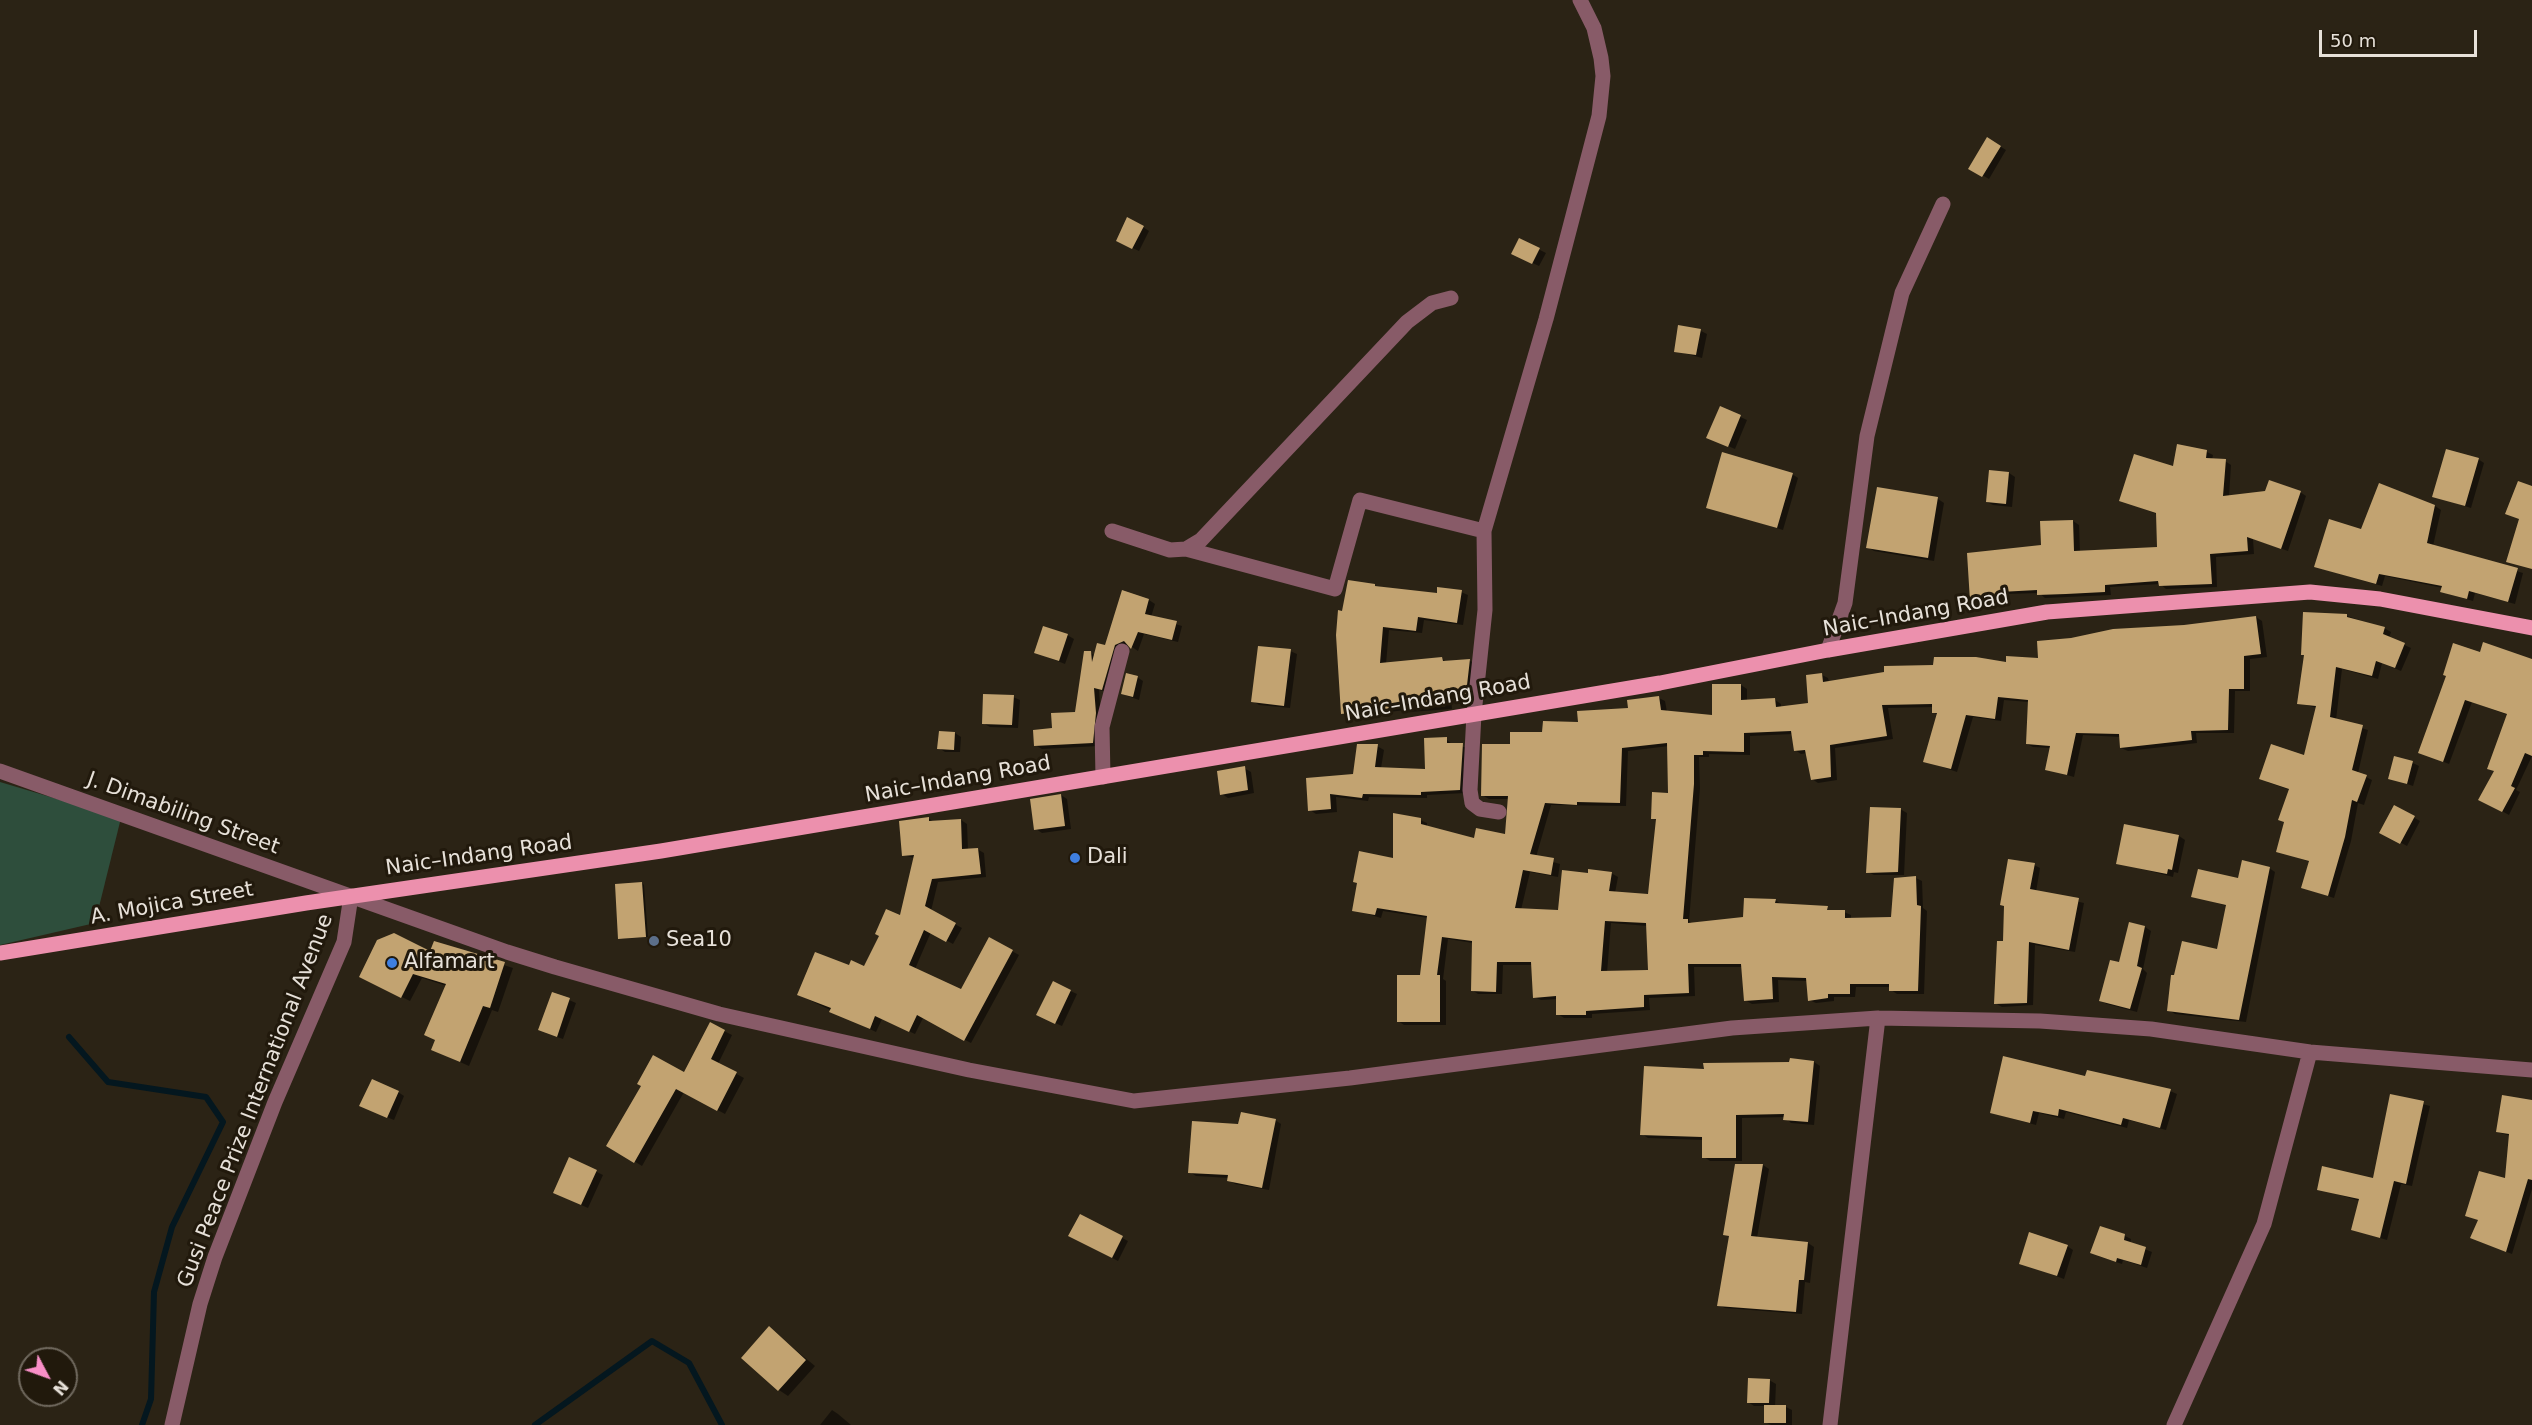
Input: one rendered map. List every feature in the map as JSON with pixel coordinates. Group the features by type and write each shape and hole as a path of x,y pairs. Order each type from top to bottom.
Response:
{"main road":[{"name":"Naic–Indang Road","path":"351,896 661,851 1103,777 1660,683 1828,650 2047,612 2310,592 2380,599 2532,628"},
{"name":"A. Mojica Street","path":"0,953 351,896"}],"street":[{"path":"1498,812 1480,809 1472,803 1470,789 1474,714 1485,610 1484,531 1546,320 1599,116 1603,76 1601,58 1592,22 1580,0"},
{"path":"1828,650 1845,603 1867,436 1902,293 1943,204"},
{"path":"1186,549 1201,540 1215,526 1407,322 1432,303 1450,298"},
{"path":"1112,531 1162,549 1186,549 1335,589 1360,500 1484,531"},
{"path":"1103,777 1102,727 1122,651"},
{"name":"J. Dimabiling Street","path":"0,771 507,952 719,1014 969,1070 1134,1101 1350,1078 1732,1028 1878,1018 2040,1021 2151,1029 2310,1052 2532,1070"},
{"name":"Gusi Peace Prize International Avenue","path":"172,1425 200,1304 215,1257 275,1102 344,942 351,896"},
{"path":"1830,1425 1878,1018"},
{"path":"2174,1425 2264,1224 2310,1052"}],"green space":[{"path":"0,782 121,818 95,923 0,945"}],"building":[{"path":"1987,137 2001,146 1982,177 1968,169"},
{"path":"1127,217 1144,226 1132,249 1116,241"},
{"path":"1519,238 1540,248 1532,264 1511,254"},
{"path":"1678,325 1701,329 1696,355 1674,352"},
{"path":"1720,406 1741,415 1728,447 1706,438"},
{"path":"2177,444 2207,450 2206,458 2226,459 2223,496 2265,491 2269,480 2301,491 2281,549 2247,537 2248,551 2210,554 2212,584 2159,586 2158,581 2105,585 2105,592 2037,595 2037,590 2000,592 2001,598 1970,601 1967,553 2041,545 2040,521 2073,520 2074,551 2157,547 2156,513 2119,501 2134,454 2173,466"},
{"path":"2446,449 2479,458 2465,506 2432,497"},
{"path":"1722,452 1793,473 1777,528 1706,508"},
{"path":"1989,470 2009,472 2006,504 1986,502"},
{"path":"2518,481 2532,486 2532,569 2506,562 2519,519 2505,514"},
{"path":"2379,483 2435,505 2427,543 2518,568 2508,602 2469,591 2467,599 2440,592 2442,586 2379,574 2376,584 2314,567 2329,519 2361,529"},
{"path":"1877,487 1938,497 1928,558 1866,548"},
{"path":"1348,580 1375,584 1375,586 1437,593 1437,587 1462,590 1457,623 1418,617 1416,631 1383,627 1380,663 1442,657 1443,661 1470,659 1466,694 1446,696 1446,706 1401,709 1401,707 1341,714 1336,635 1338,610 1342,611"},
{"path":"1122,590 1149,599 1145,614 1177,621 1172,640 1138,632 1131,649 1124,641 1115,645 1102,690 1094,688 1096,713 1093,743 1034,746 1033,730 1052,728 1051,713 1075,712 1084,651 1091,651 1092,662 1097,643 1105,645"},
{"path":"2303,612 2347,614 2347,617 2385,627 2383,634 2405,643 2395,668 2376,661 2372,676 2336,667 2330,717 2363,725 2352,770 2367,775 2357,802 2352,800 2345,837 2328,896 2301,888 2309,861 2276,852 2284,822 2278,820 2289,789 2259,779 2271,744 2304,755 2316,706 2297,704 2304,655 2301,655"},
{"path":"2256,616 2261,654 2244,656 2244,689 2229,689 2228,730 2191,731 2192,740 2120,748 2119,734 2076,733 2067,775 2045,770 2050,746 2026,744 2028,700 1998,697 1995,719 1966,715 1951,769 1923,762 1937,713 1932,713 1932,704 1882,705 1887,736 1830,745 1831,777 1811,780 1805,750 1794,751 1791,731 1744,733 1744,752 1703,751 1703,755 1694,755 1694,784 1683,919 1688,919 1688,923 1743,917 1744,898 1776,899 1775,903 1828,906 1827,910 1845,910 1845,918 1891,917 1894,878 1916,876 1917,905 1921,906 1918,991 1889,991 1889,984 1850,984 1850,994 1828,994 1828,998 1808,1001 1806,978 1772,977 1773,999 1744,1001 1741,964 1688,964 1689,993 1644,995 1644,1007 1586,1011 1586,1015 1556,1015 1556,996 1533,998 1531,962 1497,962 1496,992 1471,991 1472,941 1442,937 1437,975 1440,975 1440,1022 1397,1022 1397,975 1420,975 1427,916 1377,908 1375,915 1352,911 1357,883 1353,882 1359,851 1393,858 1393,813 1421,818 1421,824 1474,838 1476,828 1505,834 1508,796 1481,796 1482,744 1510,744 1510,732 1542,732 1543,721 1578,722 1577,711 1628,708 1627,700 1659,696 1661,710 1712,715 1712,684 1741,684 1741,700 1775,698 1776,707 1808,703 1806,675 1822,673 1823,682 1884,672 1884,666 1933,665 1934,657 1976,657 2006,662 2006,656 2038,658 2037,641 2071,638 2113,629 2184,625","holes":["1667,743 1668,793 1652,792 1651,819 1656,819 1648,894 1609,891 1612,872 1588,869 1588,873 1562,870 1558,910 1515,908 1523,870 1551,875 1554,858 1530,854 1545,803 1577,805 1577,802 1620,803 1622,748","1605,921 1646,923 1648,970 1601,971"]},
{"path":"1043,626 1068,634 1059,661 1034,653"},
{"path":"2483,642 2532,659 2532,756 2525,753 2511,786 2515,788 2502,812 2478,800 2494,771 2487,769 2507,714 2465,700 2443,762 2418,753 2446,676 2443,675 2453,643 2480,652"},
{"path":"1258,646 1291,649 1284,706 1251,702"},
{"path":"1126,673 1138,676 1133,697 1121,694"},
{"path":"983,694 1014,695 1012,725 982,724"},
{"path":"939,731 955,732 954,750 937,749"},
{"path":"1447,737 1447,743 1463,743 1460,790 1421,792 1421,795 1363,794 1362,798 1330,794 1331,809 1308,811 1306,778 1353,774 1357,744 1378,744 1375,767 1425,769 1424,738"},
{"path":"2394,756 2413,761 2407,784 2388,779"},
{"path":"1245,766 1248,790 1220,795 1217,771"},
{"path":"1061,794 1065,826 1034,830 1030,799"},
{"path":"2394,805 2415,816 2400,844 2379,833"},
{"path":"1870,807 1901,808 1898,872 1866,873"},
{"path":"929,817 929,821 961,819 962,849 978,848 981,874 932,879 925,906 956,923 946,942 924,930 909,965 961,989 989,937 1013,950 964,1041 917,1015 909,1032 875,1016 870,1029 829,1012 831,1008 797,995 815,952 849,965 851,960 864,966 879,936 875,934 886,909 900,915 914,855 902,856 899,821"},
{"path":"2124,824 2179,835 2172,870 2168,869 2167,874 2116,864"},
{"path":"2008,859 2035,863 2030,889 2079,898 2069,950 2029,942 2027,1003 1994,1004 1997,941 2003,941 2004,906 2000,905"},
{"path":"2242,860 2270,867 2239,1020 2167,1011 2171,975 2174,975 2182,941 2217,949 2226,905 2191,897 2198,869 2238,878"},
{"path":"642,882 646,937 618,939 615,884"},
{"path":"2129,922 2145,926 2137,966 2142,968 2130,1009 2099,1001 2110,960 2119,962"},
{"path":"394,933 430,951 434,941 505,962 490,1008 483,1006 460,1062 431,1050 435,1040 424,1035 446,984 413,974 401,998 359,977 377,940"},
{"path":"1053,981 1071,990 1055,1024 1036,1015"},
{"path":"552,992 570,998 557,1037 538,1030"},
{"path":"710,1022 725,1030 711,1059 737,1072 717,1111 676,1089 634,1163 606,1146 641,1086 637,1084 653,1055 684,1072"},
{"path":"2003,1056 2085,1076 2087,1070 2171,1089 2160,1128 2123,1118 2121,1125 2059,1109 2058,1116 2033,1111 2030,1123 1990,1113"},
{"path":"1790,1058 1814,1061 1808,1122 1783,1120 1784,1114 1736,1115 1736,1158 1702,1158 1702,1137 1640,1135 1644,1066 1704,1069 1703,1063 1789,1062"},
{"path":"372,1079 399,1091 387,1118 359,1106"},
{"path":"2390,1094 2424,1101 2406,1184 2394,1181 2380,1238 2351,1230 2359,1199 2317,1190 2322,1166 2373,1178"},
{"path":"2502,1095 2532,1100 2532,1180 2528,1179 2506,1252 2470,1238 2478,1220 2465,1216 2479,1171 2505,1178 2509,1134 2496,1132"},
{"path":"1241,1112 1276,1119 1262,1188 1227,1181 1228,1175 1188,1173 1192,1121 1238,1124"},
{"path":"569,1157 597,1170 581,1205 553,1193"},
{"path":"1735,1164 1763,1164 1751,1236 1808,1242 1804,1280 1799,1280 1796,1312 1717,1306 1729,1236 1723,1235"},
{"path":"1080,1214 1123,1236 1112,1258 1068,1236"},
{"path":"2100,1226 2125,1234 2124,1240 2146,1247 2141,1265 2117,1258 2116,1262 2090,1253"},
{"path":"2029,1232 2068,1245 2057,1276 2019,1264"},
{"path":"769,1326 806,1360 778,1391 741,1358"},
{"path":"1748,1378 1770,1379 1769,1403 1747,1403"},
{"path":"1764,1405 1786,1405 1786,1423 1764,1423"}],"waterway":[{"path":"69,1037 108,1082 206,1097 223,1122 172,1227 154,1292 151,1399 142,1425"},
{"path":"535,1425 652,1341 689,1363 722,1425"}],"place":[{"name":"Dali","path":"1075,858"},
{"name":"Sea10","path":"654,941"},
{"name":"Alfamart","path":"392,963"}]}
